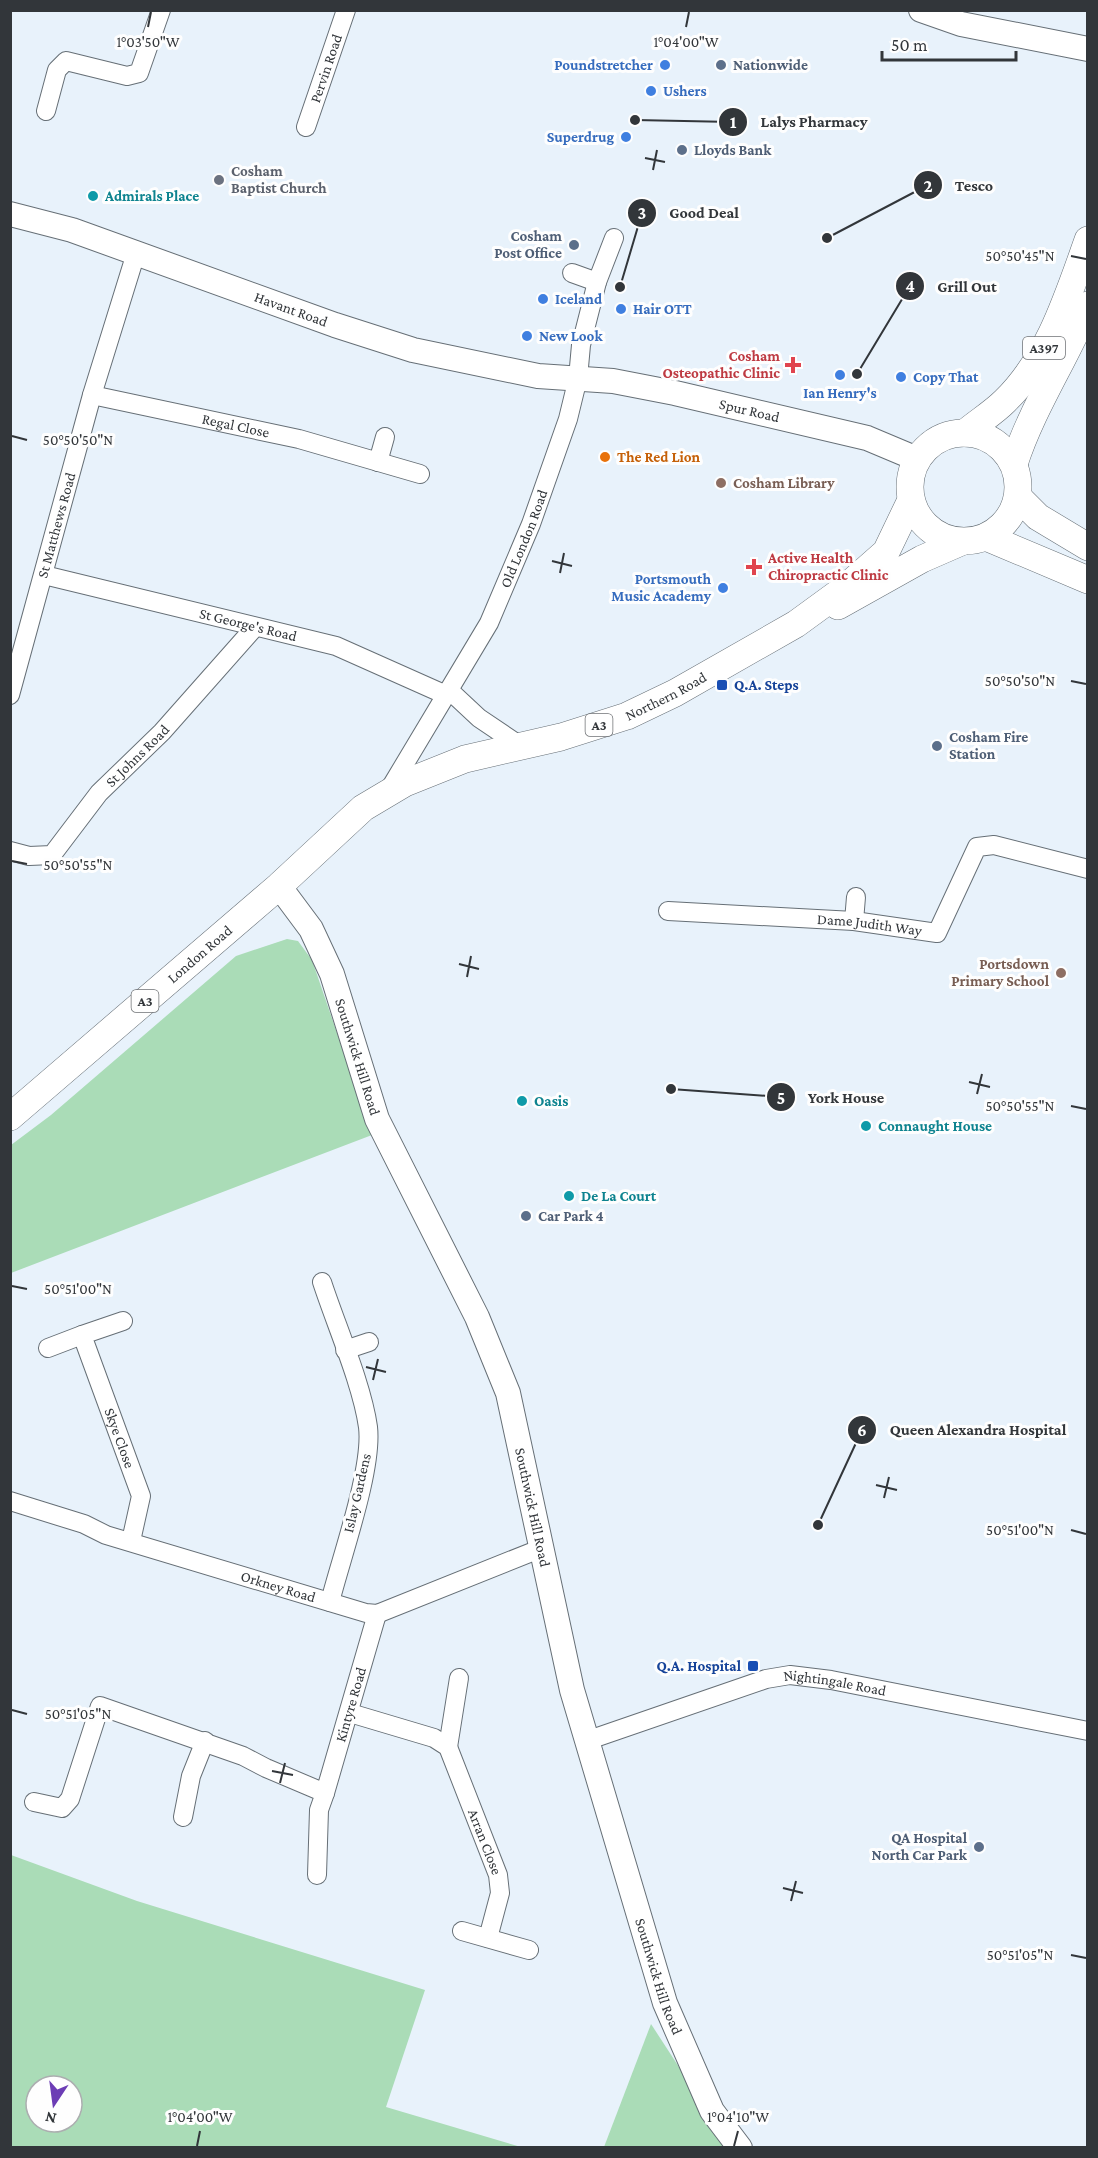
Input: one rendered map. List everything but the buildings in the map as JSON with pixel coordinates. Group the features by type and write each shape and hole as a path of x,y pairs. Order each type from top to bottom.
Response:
{"main road":[{"path":"921,10 961,24 1088,50"},
{"name":"Havant Road","path":"10,214 46,222 335,326 413,350 510,371 578,378"},
{"name":"A397","path":"965,433 1005,401 1027,375 1052,334 1088,240"},
{"name":"A397","path":"1014,464 1026,428 1072,342 1088,305"},
{"name":"Spur Road","path":"578,378 613,381 675,393 832,429 867,438 917,459"},
{"path":"917,459 938,440 946,436 965,433 980,435 994,441 1006,452 1014,464 1018,480 1018,496 1038,516 1088,547"},
{"name":"A3","path":"911,500 910,486 917,459"},
{"name":"A3","path":"974,539 1001,527 1012,513 1018,496"},
{"path":"911,500 916,513 935,533 974,539 1088,580"},
{"name":"Northern Road","path":"389,791 465,759 561,736 627,716 675,693 796,624 844,589 886,552 911,500"},
{"name":"Northern Road","path":"796,624 851,601 922,560 974,539"},
{"name":"London Road","path":"10,1117 279,886 344,824 389,791"},
{"name":"Southwick Hill Road","path":"279,886 311,929 332,974 376,1119 477,1317 508,1394 572,1690 665,2003 712,2111 740,2148"}],"street":[{"path":"46,111 57,70 66,61 127,76 139,73 160,10"},
{"name":"Pervin Road","path":"306,127 346,10"},
{"name":"Old London Road","path":"389,791 489,623 531,524 555,462 578,378 581,345 597,282 614,238"},
{"name":"St Matthews Road","path":"10,695 92,395 136,253"},
{"path":"572,273 597,282"},
{"name":"Regal Close","path":"92,395 267,431 420,474"},
{"path":"378,462 386,437"},
{"name":"St George's Road","path":"44,575 336,646 447,693"},
{"name":"St Johns Road","path":"10,851 29,856 52,855 99,793 162,732 255,627"},
{"path":"447,693 519,745"},
{"name":"Dame Judith Way","path":"668,910 854,921 937,933 977,847 994,845 1088,868"},
{"path":"854,921 856,897"},
{"name":"Islay Gardens","path":"322,1282 368,1428 368,1459 330,1602"},
{"path":"48,1348 123,1321"},
{"name":"Skye Close","path":"82,1335 141,1496 131,1541"},
{"path":"345,1350 369,1342"},
{"name":"Orkney Road","path":"10,1501 131,1541 330,1602 377,1614"},
{"path":"377,1614 542,1548"},
{"name":"Kintyre Road","path":"317,1875 319,1810 350,1713 377,1614"},
{"name":"Nightingale Road","path":"586,1741 766,1679 790,1675 831,1680 1088,1731"},
{"path":"350,1713 434,1738 447,1747 459,1678"},
{"path":"34,1802 62,1808 70,1799 100,1706 205,1741 325,1793"},
{"path":"183,1817 191,1776 205,1741"},
{"name":"Arran Close","path":"447,1747 498,1875 500,1893 488,1938"},
{"path":"462,1931 529,1950"}],"green space":[{"path":"287,939 298,941 312,960 372,1135 11,1273 11,1145 51,1115 236,956"},
{"path":"11,1855 137,1901 425,1990 386,2107 521,2147 11,2147"},
{"path":"651,2024 731,2147 604,2147"}],"place":[{"name":"Poundstretcher","path":"665,65"},
{"name":"Nationwide","path":"721,65"},
{"name":"Ushers","path":"651,91"},
{"name":"Lalys Pharmacy","path":"635,120"},
{"name":"Superdrug","path":"626,137"},
{"name":"Lloyds Bank","path":"682,150"},
{"name":"Cosham Baptist Church","path":"219,180"},
{"name":"Admirals Place","path":"93,196"},
{"name":"Tesco","path":"827,238"},
{"name":"Cosham Post Office","path":"574,245"},
{"name":"Good Deal","path":"620,287"},
{"name":"Iceland","path":"543,299"},
{"name":"Hair OTT","path":"621,309"},
{"name":"New Look","path":"527,336"},
{"name":"Cosham Osteopathic Clinic","path":"793,365"},
{"name":"Grill Out","path":"857,374"},
{"name":"Ian Henry's","path":"840,375"},
{"name":"Copy That","path":"901,377"},
{"name":"The Red Lion","path":"605,457"},
{"name":"Cosham Library","path":"721,483"},
{"name":"Active Health Chiropractic Clinic","path":"754,567"},
{"name":"Portsmouth Music Academy","path":"723,588"},
{"name":"Q.A. Steps","path":"722,685"},
{"name":"Cosham Fire Station","path":"937,746"},
{"name":"Portsdown Primary School","path":"1061,973"},
{"name":"York House","path":"671,1089"},
{"name":"Oasis","path":"522,1101"},
{"name":"Connaught House","path":"866,1126"},
{"name":"De La Court","path":"569,1196"},
{"name":"Car Park 4","path":"526,1216"},
{"name":"Queen Alexandra Hospital","path":"818,1525"},
{"name":"Q.A. Hospital","path":"753,1666"},
{"name":"QA Hospital North Car Park","path":"979,1847"}]}
